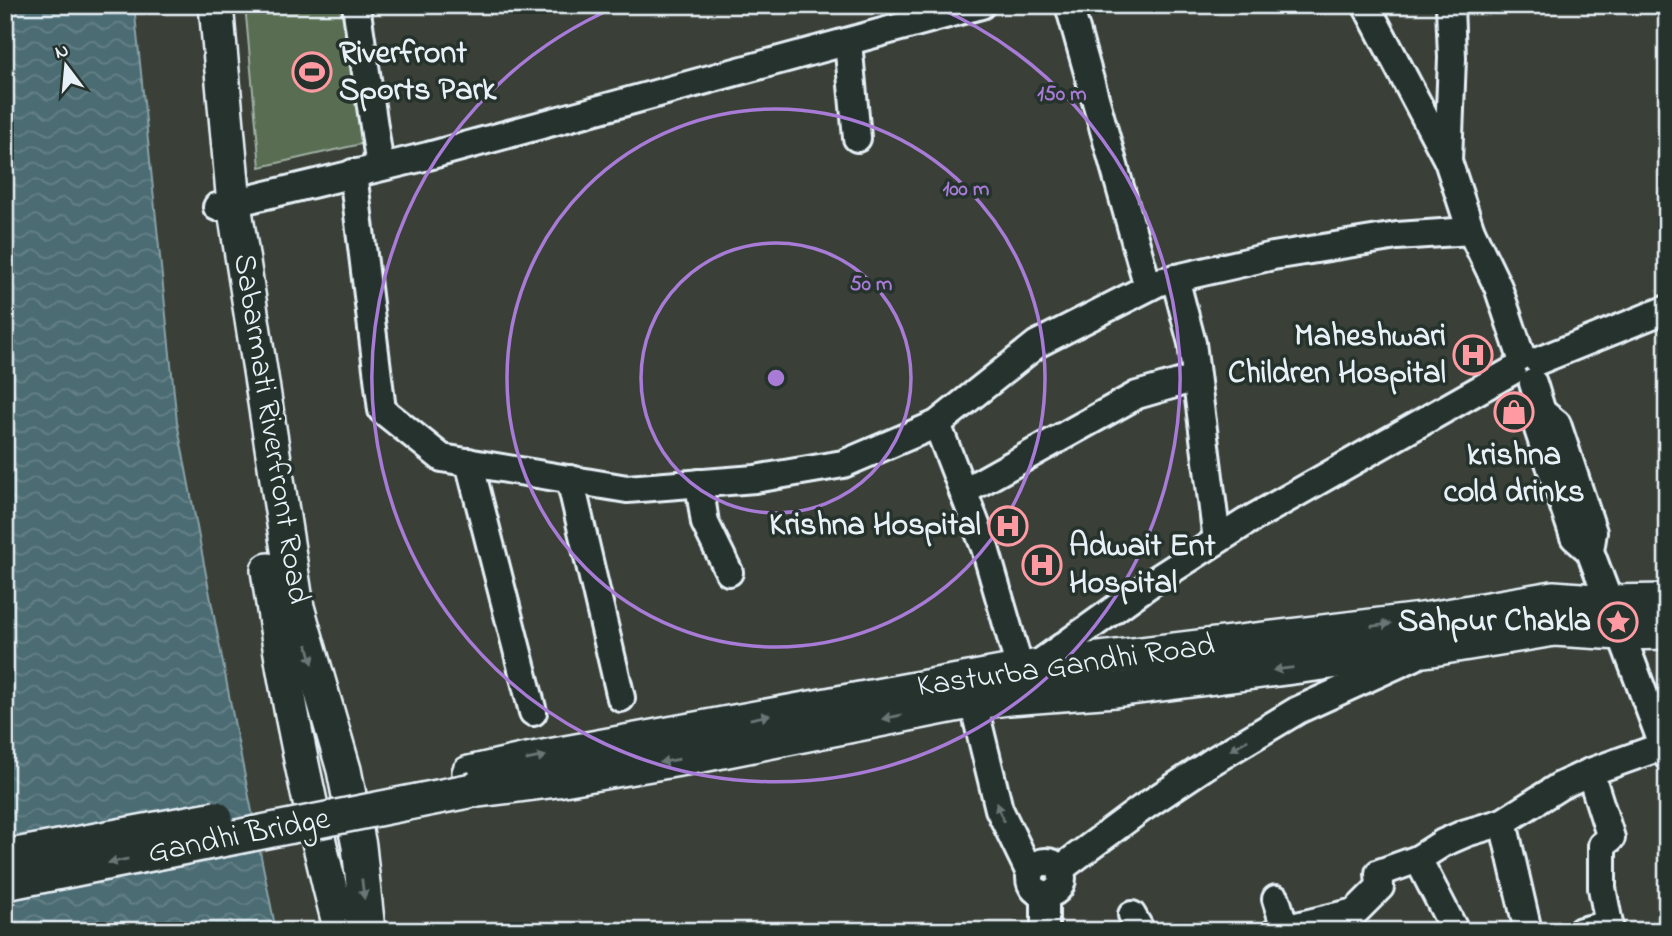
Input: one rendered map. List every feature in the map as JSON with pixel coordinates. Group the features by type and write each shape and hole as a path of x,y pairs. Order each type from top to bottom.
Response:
{"main road":[{"name":"Sabarmati Riverfront Road","path":"196,5 209,146 226,205 296,607 344,770 359,846 368,931"},
{"name":"Sabarmati Riverfront Road","path":"216,5 226,205 273,606 304,774 341,931"},
{"name":"Kasturba Gandhi Road","path":"471,782 557,780 973,702 1115,691 1332,646 1429,618 1553,598 1667,601"},
{"name":"Kasturba Gandhi Road","path":"471,782 536,758 1040,667 1332,646 1432,649 1554,629 1621,634 1667,632"},
{"name":"Gandhi Bridge","path":"5,857 471,782"},
{"name":"Gandhi Bridge","path":"5,883 471,782"}],"street":[{"path":"356,5 380,167"},
{"path":"226,205 428,156 981,5"},
{"path":"1069,5 1148,287"},
{"path":"1276,899 1283,930 1355,912 1380,887 1379,873 1418,859 1443,843 1503,822 1560,786 1590,772 1665,751 1654,687 1621,634 1590,551 1574,537 1538,429 1542,412 1498,288 1471,231 1448,161 1366,5"},
{"path":"1448,161 1452,58 1450,5"},
{"path":"848,41 857,138"},
{"path":"353,173 382,410 442,458 627,489 755,479 843,464 937,424 1037,344 1148,287 1175,278 1273,256 1397,236 1471,231"},
{"path":"1175,278 1192,342 1217,540"},
{"path":"1040,667 1151,583 1246,522 1527,372 1667,309"},
{"path":"1040,667 1251,529 1527,372 1667,323"},
{"path":"963,492 1137,395 1196,378"},
{"path":"937,424 985,548 1040,667"},
{"path":"468,462 533,712"},
{"path":"570,479 621,698"},
{"path":"699,483 705,523 729,572"},
{"path":"1298,710 1307,687 1332,646"},
{"path":"1037,884 1042,862 1052,863 1060,869 1141,809 1213,761 1298,710 1432,649"},
{"path":"973,702 999,809 1037,884 1045,931"},
{"path":"1581,931 1609,923 1602,888 1602,845 1611,838 1590,772"},
{"path":"1503,822 1528,931"},
{"path":"1418,859 1455,931"}],"green space":[{"name":"Riverfront Sports Park","path":"245,5 364,5 383,139 260,167"}],"water":[{"path":"5,5 134,5 177,422 276,931 5,931"}],"place":[{"name":"Riverfront Sports Park","path":"312,72"},
{"name":"Maheshwari Children Hospital","path":"1473,355"},
{"name":"krishna cold drinks","path":"1514,412"},
{"name":"Krishna Hospital","path":"1008,526"},
{"name":"Adwait Ent Hospital","path":"1042,565"},
{"name":"Sahpur Chakla","path":"1618,622"}]}
